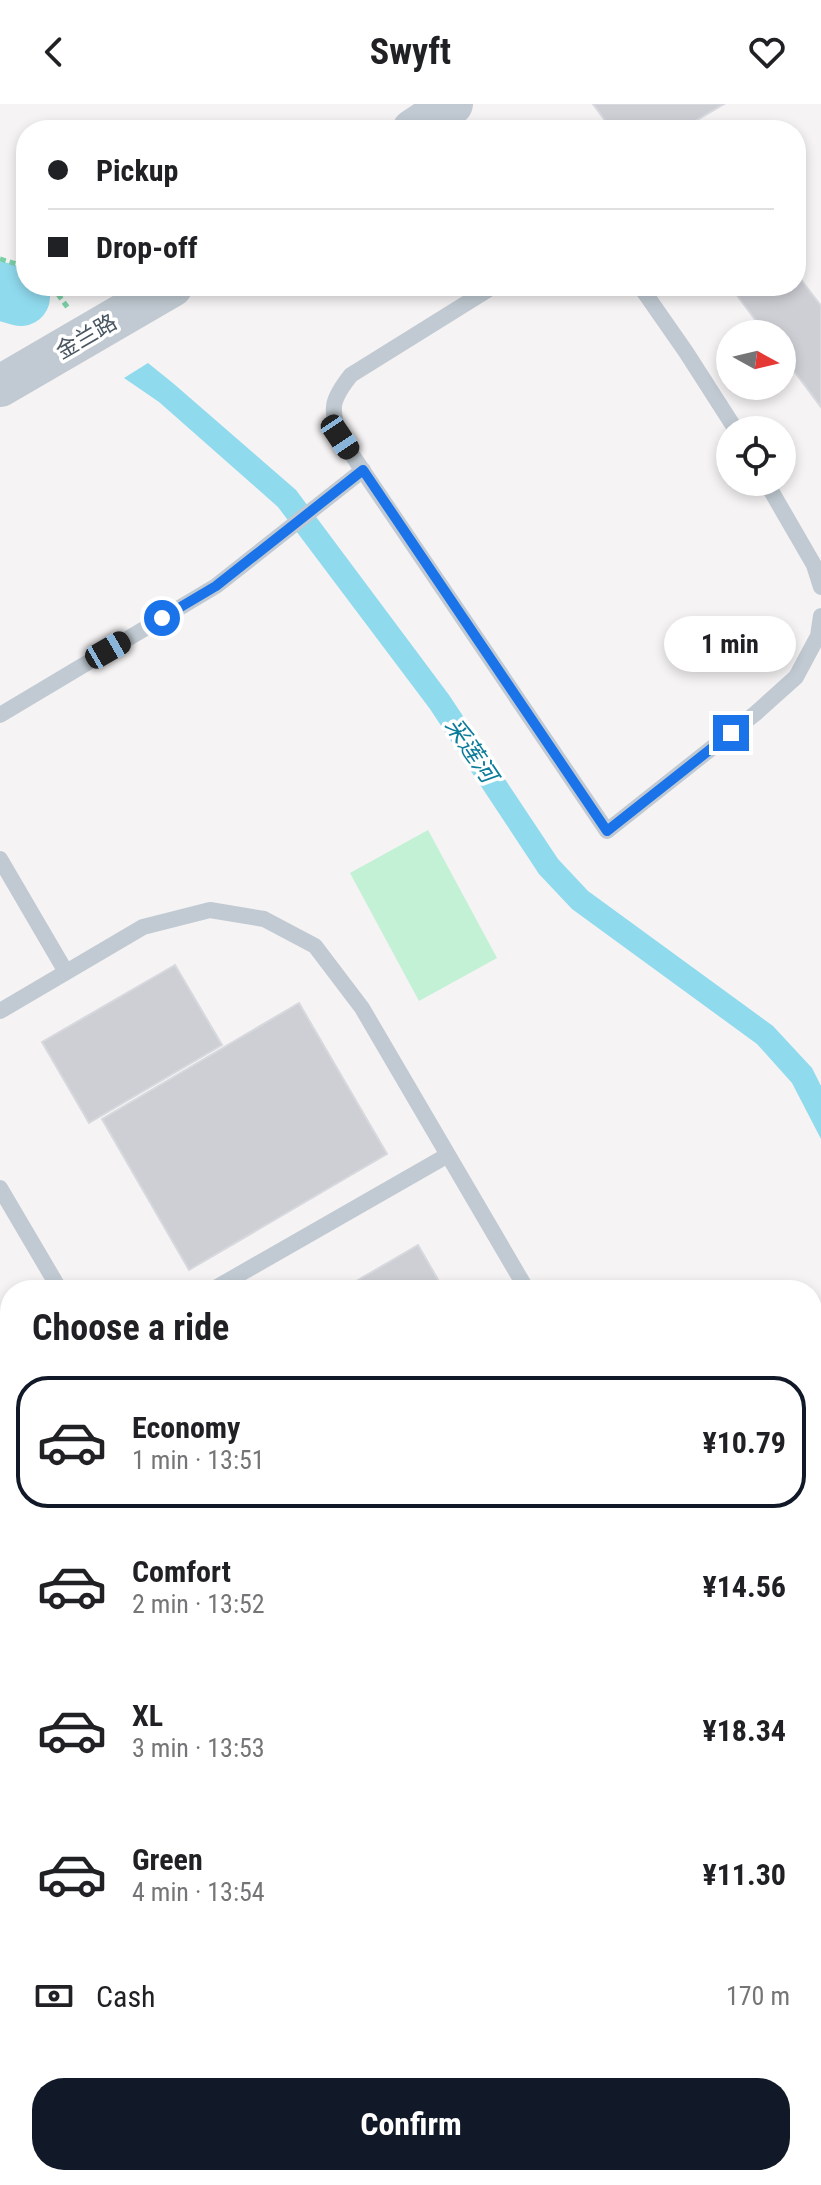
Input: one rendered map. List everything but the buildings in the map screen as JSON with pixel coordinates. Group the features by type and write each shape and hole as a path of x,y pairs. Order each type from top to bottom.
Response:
{"street":[{"path":"428,120 452,104"},
{"name":"金兰路","path":"0,386 155,296"}],"lane":[{"path":"478,296 351,375 336,393 333,416 340,437 607,831 756,713 796,677 818,636 821,616"},
{"path":"647,296 727,416"},
{"path":"0,715 216,586 363,470"},
{"path":"774,496 814,565 821,587"},
{"path":"0,859 66,972"},
{"path":"0,1011 143,927 210,910 264,919 315,946 362,1008 521,1280"},
{"path":"229,1280 448,1155"},
{"path":"0,1188 54,1280"}],"green space":[{"path":"428,830 497,958 419,1001 350,873"}],"water":[{"name":"采莲河","path":"148,363 296,490 449,695 558,859 588,891 773,1026 812,1068 821,1086 821,1139 792,1083 757,1044 572,909 539,874 430,709 278,507 159,402 124,378"}],"waterway":[{"name":"采莲河","path":"0,291 16,296"}],"route":[{"path":"162,618 216,586 363,470 607,831 731,733"}]}
